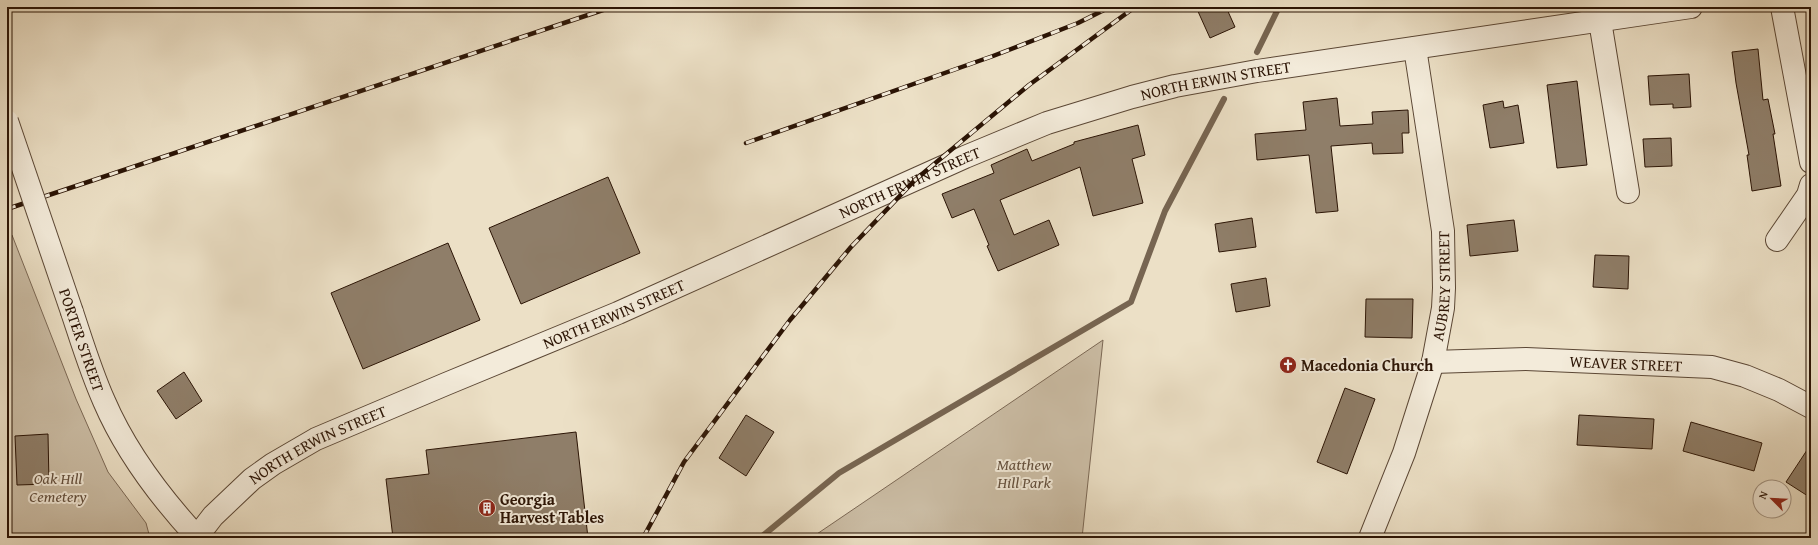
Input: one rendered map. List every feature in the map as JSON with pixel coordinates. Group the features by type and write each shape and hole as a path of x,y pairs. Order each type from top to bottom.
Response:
{"street":[{"name":"NORTH ERWIN STREET","path":"197,538 213,516 252,479 273,464 316,439 618,313 965,157 1047,123 1092,108 1175,86 1257,71 1691,7"},
{"path":"1782,7 1811,162"},
{"path":"1600,21 1628,192"},
{"name":"AUBREY STREET","path":"1370,538 1404,453 1433,362 1444,288 1443,231 1415,48"},
{"name":"PORTER STREET","path":"7,121 91,371 104,403 116,425 151,480 174,512 197,538"},
{"path":"1777,240 1808,194 1811,185"},
{"name":"WEAVER STREET","path":"1433,362 1526,359 1712,367 1745,376 1779,390 1811,407"}],"green space":[{"name":"Oak Hill Cemetery","path":"12,235 76,399 108,472 146,523 150,538 7,538 7,236"},
{"name":"Matthew Hill Park","path":"1103,340 1082,538 811,538"}],"building":[{"path":"1196,7 1226,7 1235,27 1210,38"},
{"path":"1758,49 1763,100 1768,99 1775,134 1773,134 1781,186 1752,191 1747,155 1749,155 1732,52"},
{"path":"1689,74 1691,107 1673,108 1673,104 1650,105 1648,76"},
{"path":"1577,81 1587,165 1557,168 1547,85"},
{"path":"1337,98 1340,126 1373,124 1372,112 1408,110 1409,133 1402,133 1403,153 1373,154 1372,143 1331,146 1338,211 1316,213 1309,155 1257,160 1255,134 1306,130 1303,102"},
{"path":"1503,101 1504,108 1518,105 1524,143 1490,148 1483,105"},
{"path":"1138,125 1145,155 1132,159 1143,203 1093,216 1080,167 1000,200 1014,235 1049,220 1059,245 998,271 987,246 989,245 974,209 952,218 942,194 994,173 991,165 1027,149 1032,161 1074,144 1074,142"},
{"path":"1671,138 1672,166 1645,167 1643,139"},
{"path":"608,177 640,253 521,304 489,228"},
{"path":"1252,218 1256,247 1219,252 1215,224"},
{"path":"1514,220 1518,251 1470,256 1467,225"},
{"path":"448,243 480,320 363,369 331,293"},
{"path":"1595,255 1629,256 1628,289 1593,287"},
{"path":"1266,278 1270,306 1236,312 1231,284"},
{"path":"1366,299 1413,299 1412,338 1365,337"},
{"path":"184,372 202,401 176,419 157,391"},
{"path":"1345,388 1375,399 1347,474 1317,462"},
{"path":"746,415 774,432 746,476 719,458"},
{"path":"1579,415 1654,419 1652,449 1577,445"},
{"path":"1691,422 1762,443 1754,471 1683,451"},
{"name":"Georgia Harvest Tables","path":"576,432 588,538 393,538 386,479 429,474 426,450"},
{"path":"48,434 49,484 17,485 15,436"},
{"path":"1811,444 1811,498 1792,486 1792,479 1788,479"}],"waterway":[{"path":"1257,52 1279,7"},
{"path":"760,538 839,473 1131,302 1165,211 1224,99"}],"railway":[{"path":"7,209 612,7"},
{"path":"746,143 993,56 1078,23 1110,7"},
{"path":"643,538 684,462 790,320 851,247 915,180 1029,85 1135,7"}],"place":[{"name":"Macedonia Church","path":"1288,365"},
{"name":"Georgia Harvest Tables","path":"487,508"}]}
